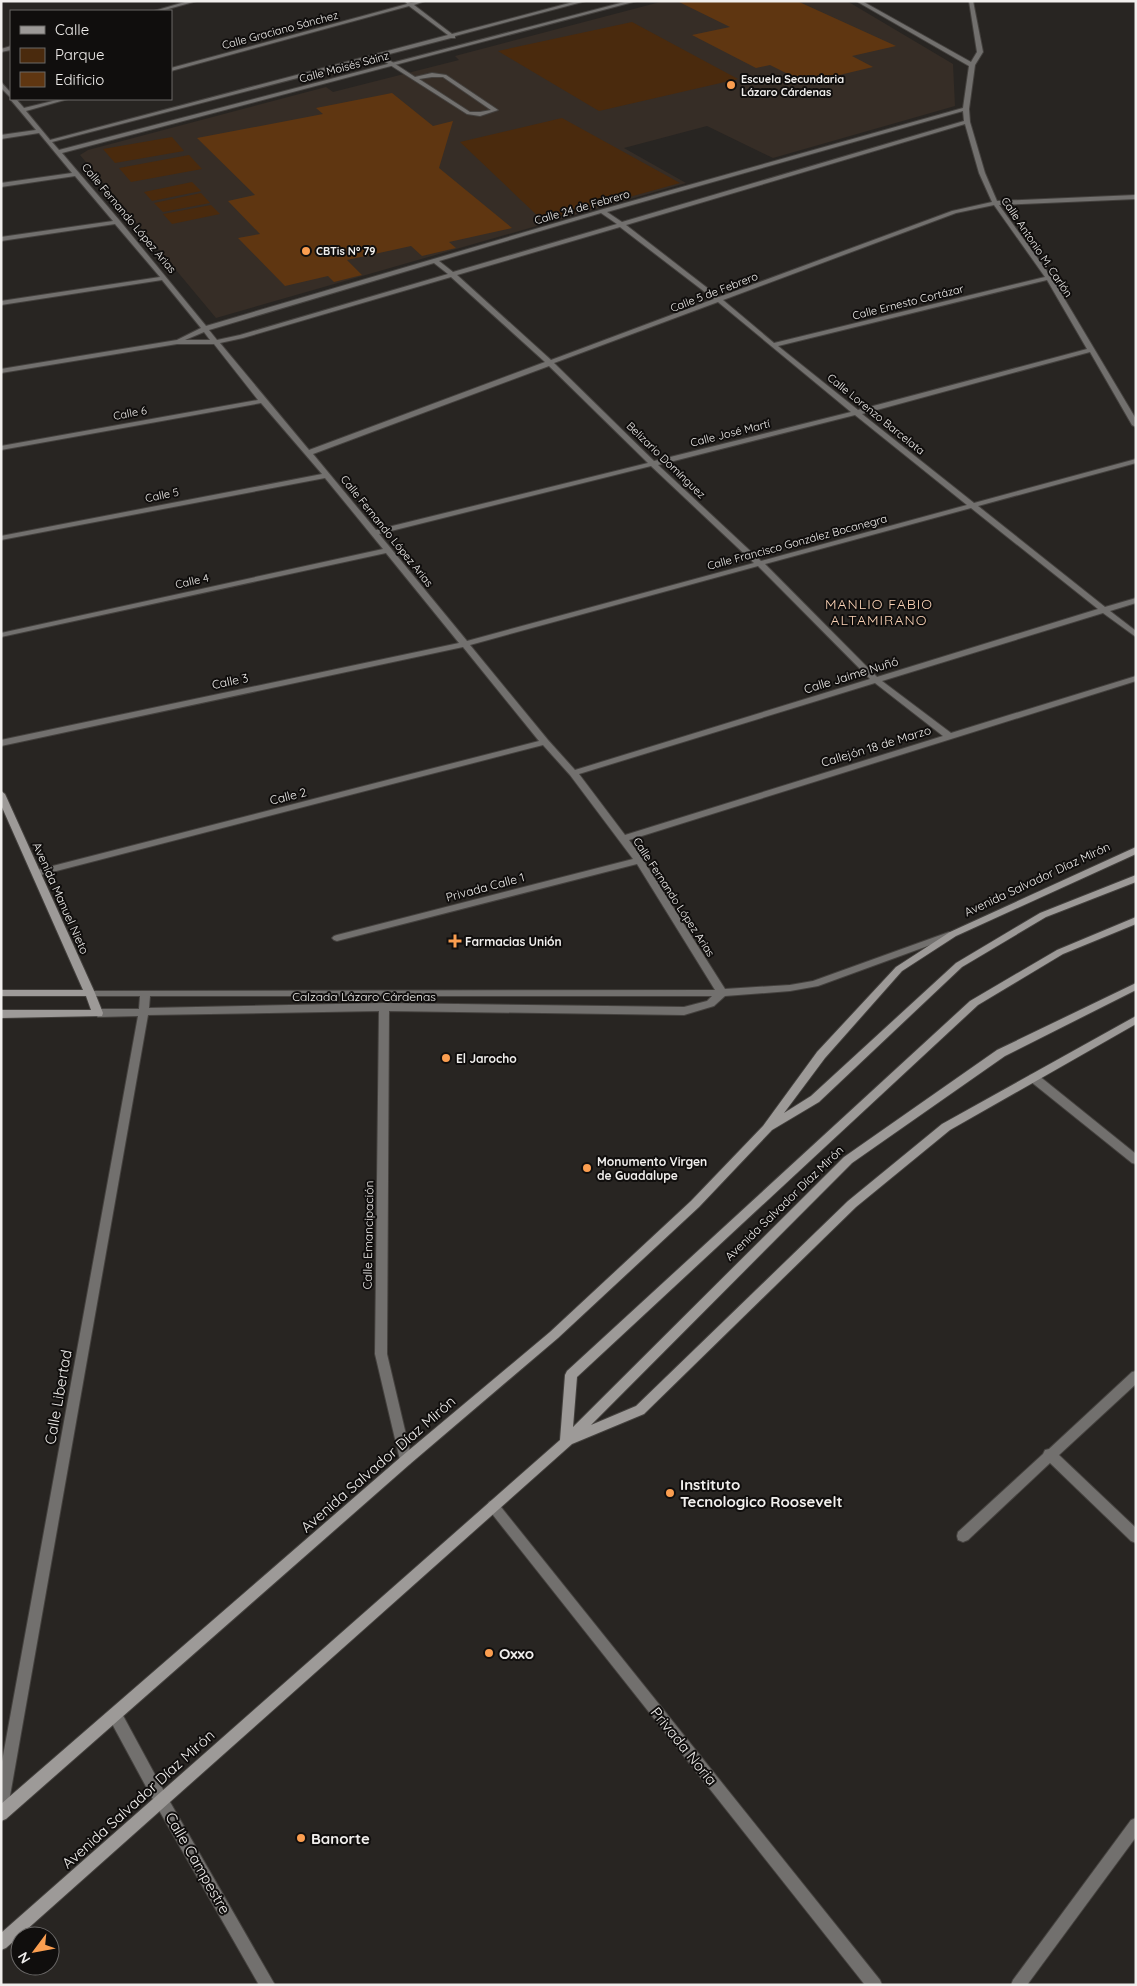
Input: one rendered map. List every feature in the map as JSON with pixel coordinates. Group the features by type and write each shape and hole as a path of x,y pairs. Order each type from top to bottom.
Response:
{"main road":[{"name":"Avenida Manuel Nieto","path":"1,794 98,1013"},
{"name":"Avenida Salvador Díaz Mirón","path":"1,1814 406,1460 554,1336 695,1204 767,1130 821,1055 899,969 953,934 1136,850"},
{"name":"Avenida Salvador Díaz Mirón","path":"767,1130 815,1099 959,965 1042,915 1136,878"},
{"path":"566,1442 571,1375 974,1003 1060,952 1136,920"},
{"name":"Avenida Salvador Díaz Mirón","path":"1,1943 566,1442 844,1164 1001,1053 1136,986"},
{"name":"Calzada Lázaro Cárdenas","path":"1,993 90,993"},
{"name":"Calzada Lázaro Cárdenas","path":"1,1014 98,1013"},
{"name":"Avenida Salvador Díaz Mirón","path":"566,1442 640,1410 852,1204 946,1127 1136,1019"}],"street":[{"path":"160,10 195,1"},
{"name":"Calle Graciano Sánchez","path":"172,70 409,3 424,1"},
{"name":"Calle Moisés Sáinz","path":"51,141 584,1"},
{"name":"Calle Moisés Sáinz","path":"59,152 635,1"},
{"path":"858,1 972,65"},
{"name":"Calle Antonio M. Carlón","path":"971,1 980,52 972,65 966,109 967,122 982,173 995,203 1049,278 1136,425"},
{"path":"409,3 463,46"},
{"path":"378,55 469,113 480,114 495,110 444,76 432,75 416,78"},
{"name":"Calle Fernando López Arias","path":"1,84 4,91"},
{"name":"Calle Fernando López Arias","path":"14,100 51,141 262,401 327,475 464,644 573,773 639,860 722,992"},
{"path":"23,110 62,100"},
{"name":"Calle 24 de Febrero","path":"177,342 204,329 602,211 966,109"},
{"path":"1,371 177,342 215,342 240,337 967,122"},
{"path":"1,137 41,131"},
{"path":"1,185 77,174"},
{"name":"Calle 5 de Febrero","path":"308,453 551,364 954,212 995,203 1136,197"},
{"name":"Calle Lorenzo Barcelata","path":"602,211 622,224 972,506 1136,635"},
{"path":"1,239 118,222"},
{"name":"Belizario Domínguez","path":"435,261 452,274 551,364 653,464 760,564 876,680 949,736"},
{"path":"1,303 164,278"},
{"name":"Calle Ernesto Cortázar","path":"772,345 1049,278"},
{"name":"Calle José Martí","path":"374,533 856,413 1090,350"},
{"name":"Calle 6","path":"1,448 262,401"},
{"name":"Calle Francisco González Bocanegra","path":"464,644 1136,461"},
{"name":"Calle 5","path":"1,538 327,475"},
{"name":"Calle 4","path":"1,635 388,550"},
{"name":"Calle Jaime Nuñó","path":"573,773 1136,600"},
{"name":"Calle 3","path":"1,743 464,644"},
{"name":"Callejón 18 de Marzo","path":"623,839 1136,678"},
{"name":"Calle 2","path":"37,873 545,742"},
{"name":"Privada Calle 1","path":"337,938 639,860"},
{"name":"Calzada Lázaro Cárdenas","path":"90,993 722,992 790,988 814,984 953,934"},
{"name":"Calzada Lázaro Cárdenas","path":"98,1013 384,1007 684,1011 710,1004 722,992"},
{"name":"Calle Libertad","path":"1,1808 144,1011 145,993"},
{"name":"Calle Emancipación","path":"384,1007 381,1354 406,1460"},
{"path":"1034,1078 1136,1160"},
{"path":"963,1536 1049,1454 1136,1376"},
{"path":"1049,1454 1136,1537"},
{"name":"Privada Noria","path":"493,1506 876,1985"},
{"name":"Calle Campestre","path":"115,1715 161,1800 268,1985"},
{"path":"1018,1985 1136,1824"}],"shaded area":[{"name":"CBTis N° 79","path":"664,1 847,1 953,64 955,106 773,158 707,126 624,148 686,183 216,318 80,155 88,150 326,87 333,92 459,60 455,56"}],"green space":[{"path":"632,22 738,79 599,111 498,51"},
{"path":"562,118 680,183 543,221 460,142"},
{"path":"172,137 184,151 115,163 103,149"},
{"path":"189,155 202,169 131,182 119,168"},
{"path":"192,182 201,191 152,201 144,192"},
{"path":"201,193 210,203 163,212 154,203"},
{"path":"211,205 220,214 172,224 163,214"}],"building":[{"path":"677,1 797,1 896,46 852,56 873,67 806,83 770,65 756,68 692,35 730,27"},
{"path":"392,93 433,126 453,121 439,168 512,228 449,242 456,248 422,256 411,246 347,260 362,275 334,282 328,276 285,286 238,238 260,234 228,201 255,195 197,138 323,114 316,108"}],"place":[{"name":"Escuela Secundaria Lázaro Cárdenas","path":"731,85"},
{"name":"CBTis N° 79","path":"306,251"},
{"name":"Farmacias Unión","path":"455,941"},
{"name":"El Jarocho","path":"446,1058"},
{"name":"Monumento Virgen de Guadalupe","path":"587,1168"},
{"name":"Instituto Tecnologico Roosevelt","path":"670,1493"},
{"name":"Oxxo","path":"489,1653"},
{"name":"Banorte","path":"301,1838"}],"district":[{"name":"MANLIO FABIO ALTAMIRANO","path":"879,612"}]}
